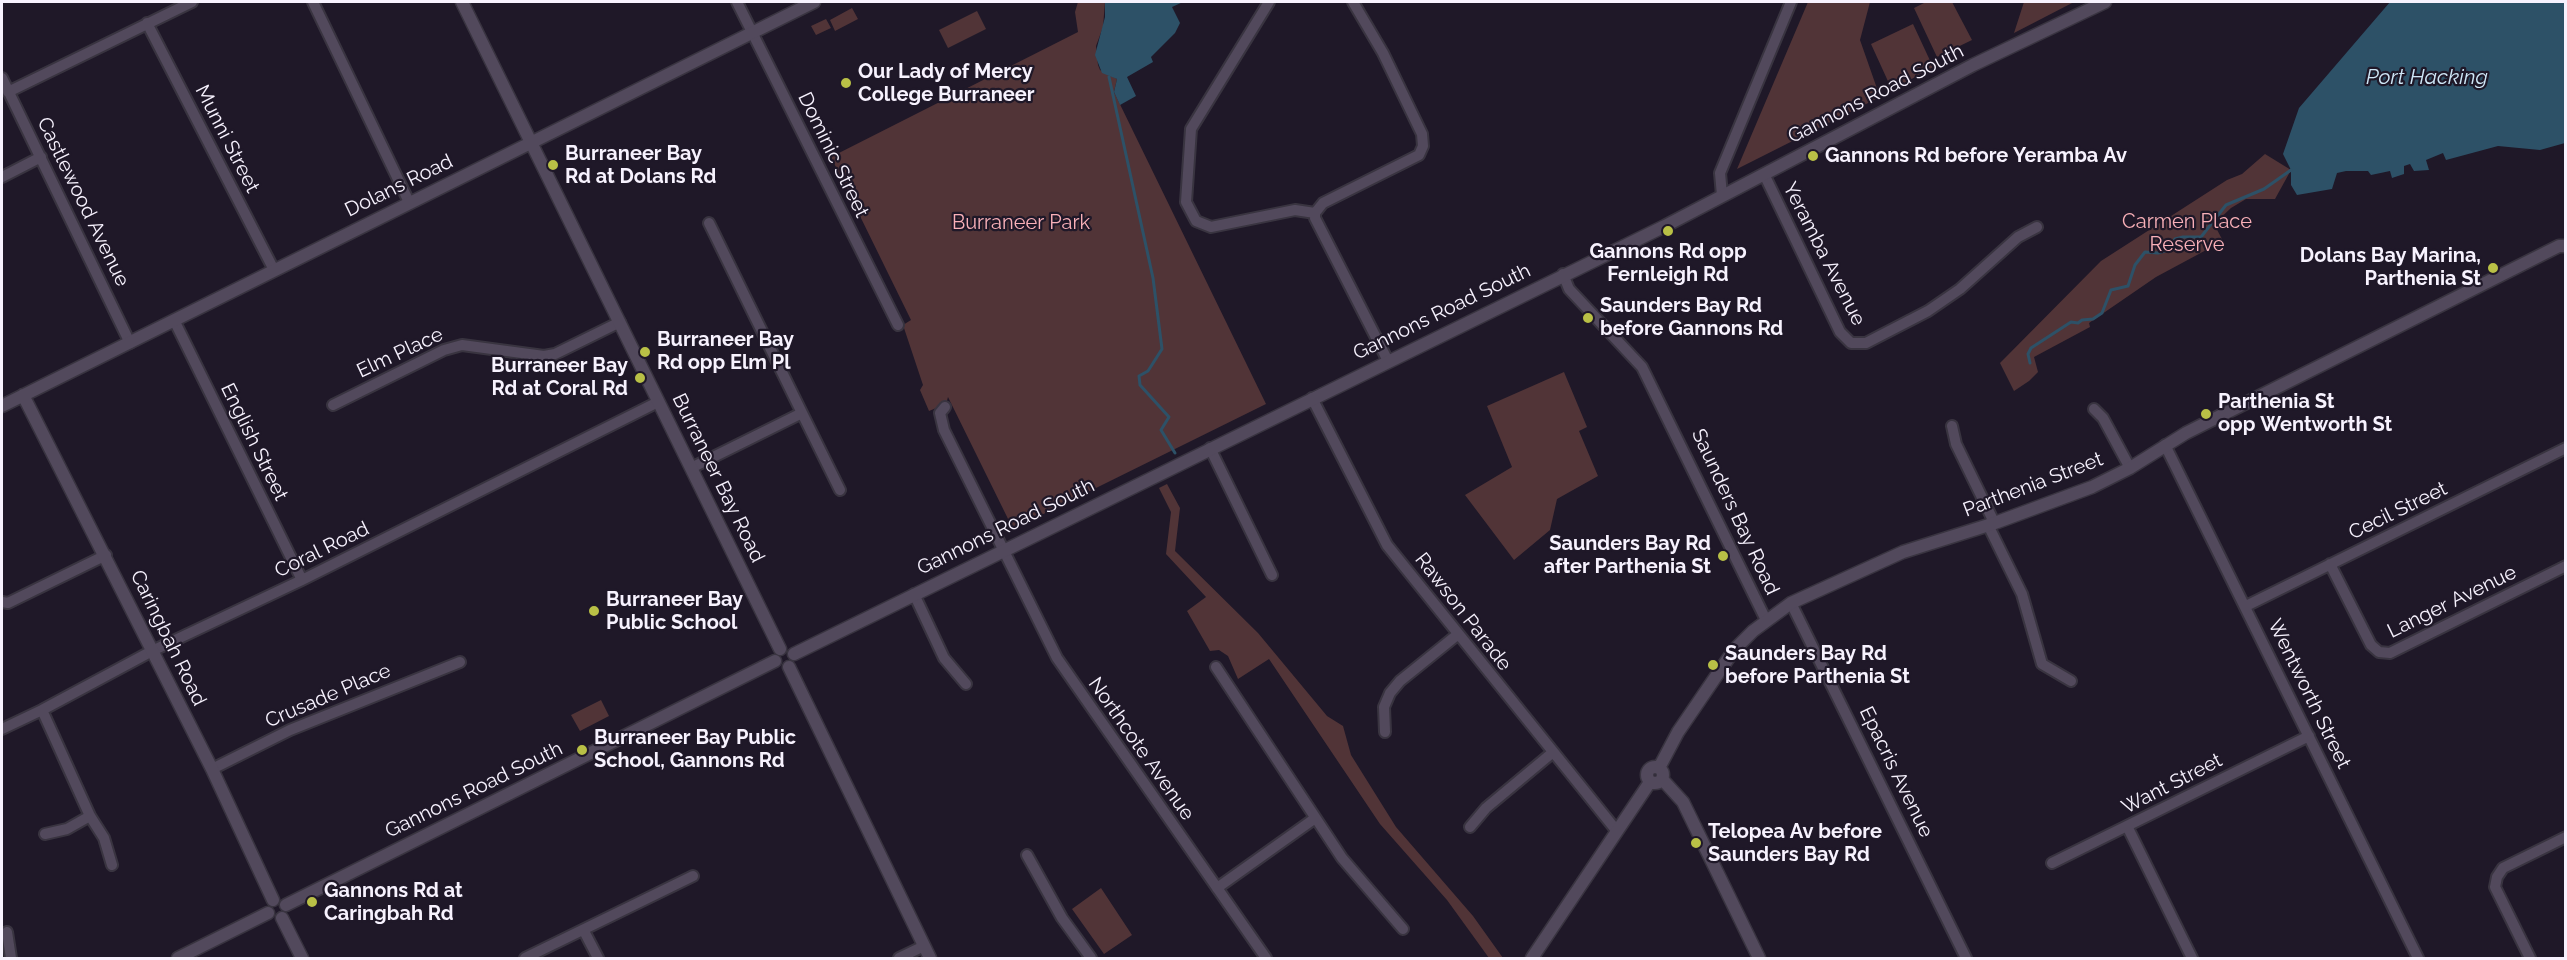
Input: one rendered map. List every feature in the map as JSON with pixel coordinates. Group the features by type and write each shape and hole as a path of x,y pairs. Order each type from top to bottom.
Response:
{"street":[{"path":"8,92 192,2"},
{"path":"313,2 409,202"},
{"name":"Burraneer Bay Road","path":"465,2 691,468 778,655"},
{"name":"Dominic Street","path":"737,2 898,325"},
{"name":"Dolans Road","path":"2,405 814,2"},
{"path":"1269,2 1191,129 1188,209 1196,221 1211,227 1295,210 1315,213"},
{"path":"1353,2 1383,53 1422,134 1423,146 1419,154 1323,203 1315,213 1315,218 1388,360"},
{"path":"1722,195 1720,173 1791,2"},
{"name":"Gannons Road South","path":"794,654 1722,195 1973,65 2105,2"},
{"name":"Munni Street","path":"147,23 274,270"},
{"name":"Castlewood Avenue","path":"2,78 130,343"},
{"path":"2,177 41,157"},
{"name":"Yeramba Avenue","path":"1764,174 1840,332 1851,344 1866,343 1928,311 1959,289 2018,237 2037,227"},
{"path":"709,223 840,490"},
{"name":"Parthenia Street","path":"1766,620 1791,603 1903,552 2063,499 2130,468 2165,445 2390,330 2559,246 2565,246"},
{"name":"Saunders Bay Road","path":"1533,958 1616,830 1657,776 1678,732 1716,675 1743,640 1766,620 1642,367 1569,289 1563,274"},
{"name":"English Street","path":"174,320 302,580"},
{"name":"Elm Place","path":"333,405 444,350 462,345 543,356 555,354 620,322"},
{"name":"Caringbah Road","path":"23,395 106,555 212,769 273,900"},
{"name":"Rawson Parade","path":"1312,398 1380,535 1457,635 1616,830"},
{"name":"Coral Road","path":"2,729 152,651 302,580 658,402"},
{"path":"2094,409 2103,418 2130,468"},
{"path":"939,411 944,430 1004,551"},
{"path":"691,468 802,413"},
{"path":"1952,426 1956,444 1992,518 1990,529 2022,594 2042,664 2070,681"},
{"name":"Wentworth Street","path":"2165,445 2418,958"},
{"path":"1210,448 1272,575"},
{"name":"Cecil Street","path":"2246,606 2565,448"},
{"name":"Northcote Avenue","path":"1004,551 1058,658 1076,688 1266,958"},
{"path":"2,602 8,603 106,555"},
{"name":"Langer Avenue","path":"2330,564 2371,645 2379,652 2390,652 2565,566"},
{"path":"914,594 941,653 966,684"},
{"name":"Epacris Avenue","path":"1791,603 1966,958"},
{"path":"1385,732 1384,707 1390,693 1400,681 1457,635"},
{"path":"790,649 795,660 789,667 782,667 778,655 790,649"},
{"name":"Gannons Road South","path":"286,905 778,655"},
{"name":"Crusade Place","path":"212,769 290,730 460,662"},
{"path":"789,667 930,958"},
{"path":"1216,667 1314,819 1349,867 1403,929"},
{"path":"42,710 90,816 104,838 112,866"},
{"name":"Want Street","path":"2052,863 2309,736"},
{"path":"1470,827 1486,807 1552,753"},
{"path":"1657,776 1683,802 1759,958"},
{"path":"45,834 67,829 90,816"},
{"path":"1217,888 1314,819"},
{"path":"2127,826 2192,958"},
{"path":"2530,958 2495,887 2497,877 2503,868 2565,837"},
{"path":"1028,855 1062,918 1091,958"},
{"path":"525,958 693,876"},
{"path":"273,900 282,901 286,905 286,914 282,918 276,919 268,914 267,907 273,900"},
{"path":"178,958 268,914"},
{"path":"282,918 302,958"},
{"path":"584,931 598,958"},
{"path":"7,932 11,958"},
{"path":"899,958 924,946"}],"green space":[{"name":"Burraneer Park","path":"1078,2 1105,2 1103,27 1096,46 1100,70 1117,79 1114,92 1266,404 1013,529 948,397 946,404 929,411 920,390 923,385 903,325 911,320 831,157 1078,32 1075,12"},
{"path":"1808,2 1870,2 1860,40 1880,97 1737,169"},
{"path":"1926,2 1952,2 1972,40 1937,57 1914,8"},
{"path":"2024,2 2074,2 2014,33"},
{"path":"852,8 858,19 835,31 830,20"},
{"path":"977,11 986,29 948,48 939,30"},
{"path":"826,19 831,28 816,35 811,26"},
{"path":"1913,24 1933,67 1892,90 1871,44"},
{"name":"Carmen Place Reserve","path":"2265,154 2291,170 2275,199 2246,199 2231,208 2214,224 2223,241 2156,277 2089,323 2090,327 2034,357 2038,372 2014,391 2000,363 2101,261 2227,180 2242,174"},
{"path":"1564,372 1587,427 1579,431 1598,476 1557,499 1550,530 1514,560 1465,495 1512,467 1487,406"},
{"path":"1167,484 1180,508 1175,551 1258,633 1327,716 1343,726 1351,755 1396,827 1473,916 1503,958 1489,958 1447,900 1380,824 1269,659 1238,679 1228,656 1219,650 1210,651 1187,611 1206,597 1166,554 1171,512 1159,488"},
{"path":"601,700 609,716 580,731 571,715"},
{"path":"1101,888 1132,935 1104,954 1072,909"}],"water":[{"path":"1105,2 1183,2 1172,7 1180,23 1175,33 1151,57 1153,62 1127,77 1136,96 1120,105 1114,92 1117,79 1102,73 1095,55 1105,17"},
{"name":"Port Hacking","path":"2390,2 2565,2 2565,143 2540,150 2498,146 2446,160 2443,153 2426,160 2429,170 2414,171 2410,164 2404,166 2404,174 2392,178 2390,171 2371,175 2368,171 2346,171 2337,173 2332,189 2297,195 2291,185 2291,170 2283,154 2299,108"}],"waterway":[{"path":"1109,77 1153,278 1162,349 1148,371 1139,376 1140,385 1169,417 1161,430 1175,453"},
{"path":"2030,363 2028,354 2031,348 2071,322 2078,323 2082,320 2093,319 2102,313 2111,290 2128,286 2135,265 2145,252 2158,253 2168,250 2175,239 2201,237 2226,205 2264,189 2291,170"}],"place":[{"name":"Our Lady of Mercy College Burraneer","path":"846,83"},
{"name":"Gannons Rd before Yeramba Av","path":"1813,156"},
{"name":"Burraneer Bay Rd at Dolans Rd","path":"553,165"},
{"name":"Gannons Rd opp Fernleigh Rd","path":"1668,231"},
{"name":"Dolans Bay Marina, Parthenia St","path":"2493,268"},
{"name":"Saunders Bay Rd before Gannons Rd","path":"1588,318"},
{"name":"Burraneer Bay Rd opp Elm Pl","path":"645,352"},
{"name":"Burraneer Bay Rd at Coral Rd","path":"640,378"},
{"name":"Parthenia St opp Wentworth St","path":"2206,414"},
{"name":"Saunders Bay Rd after Parthenia St","path":"1723,556"},
{"name":"Burraneer Bay Public School","path":"594,611"},
{"name":"Saunders Bay Rd before Parthenia St","path":"1713,665"},
{"name":"Burraneer Bay Public School, Gannons Rd","path":"582,750"},
{"name":"Telopea Av before Saunders Bay Rd","path":"1696,843"},
{"name":"Gannons Rd at Caringbah Rd","path":"312,902"}]}
